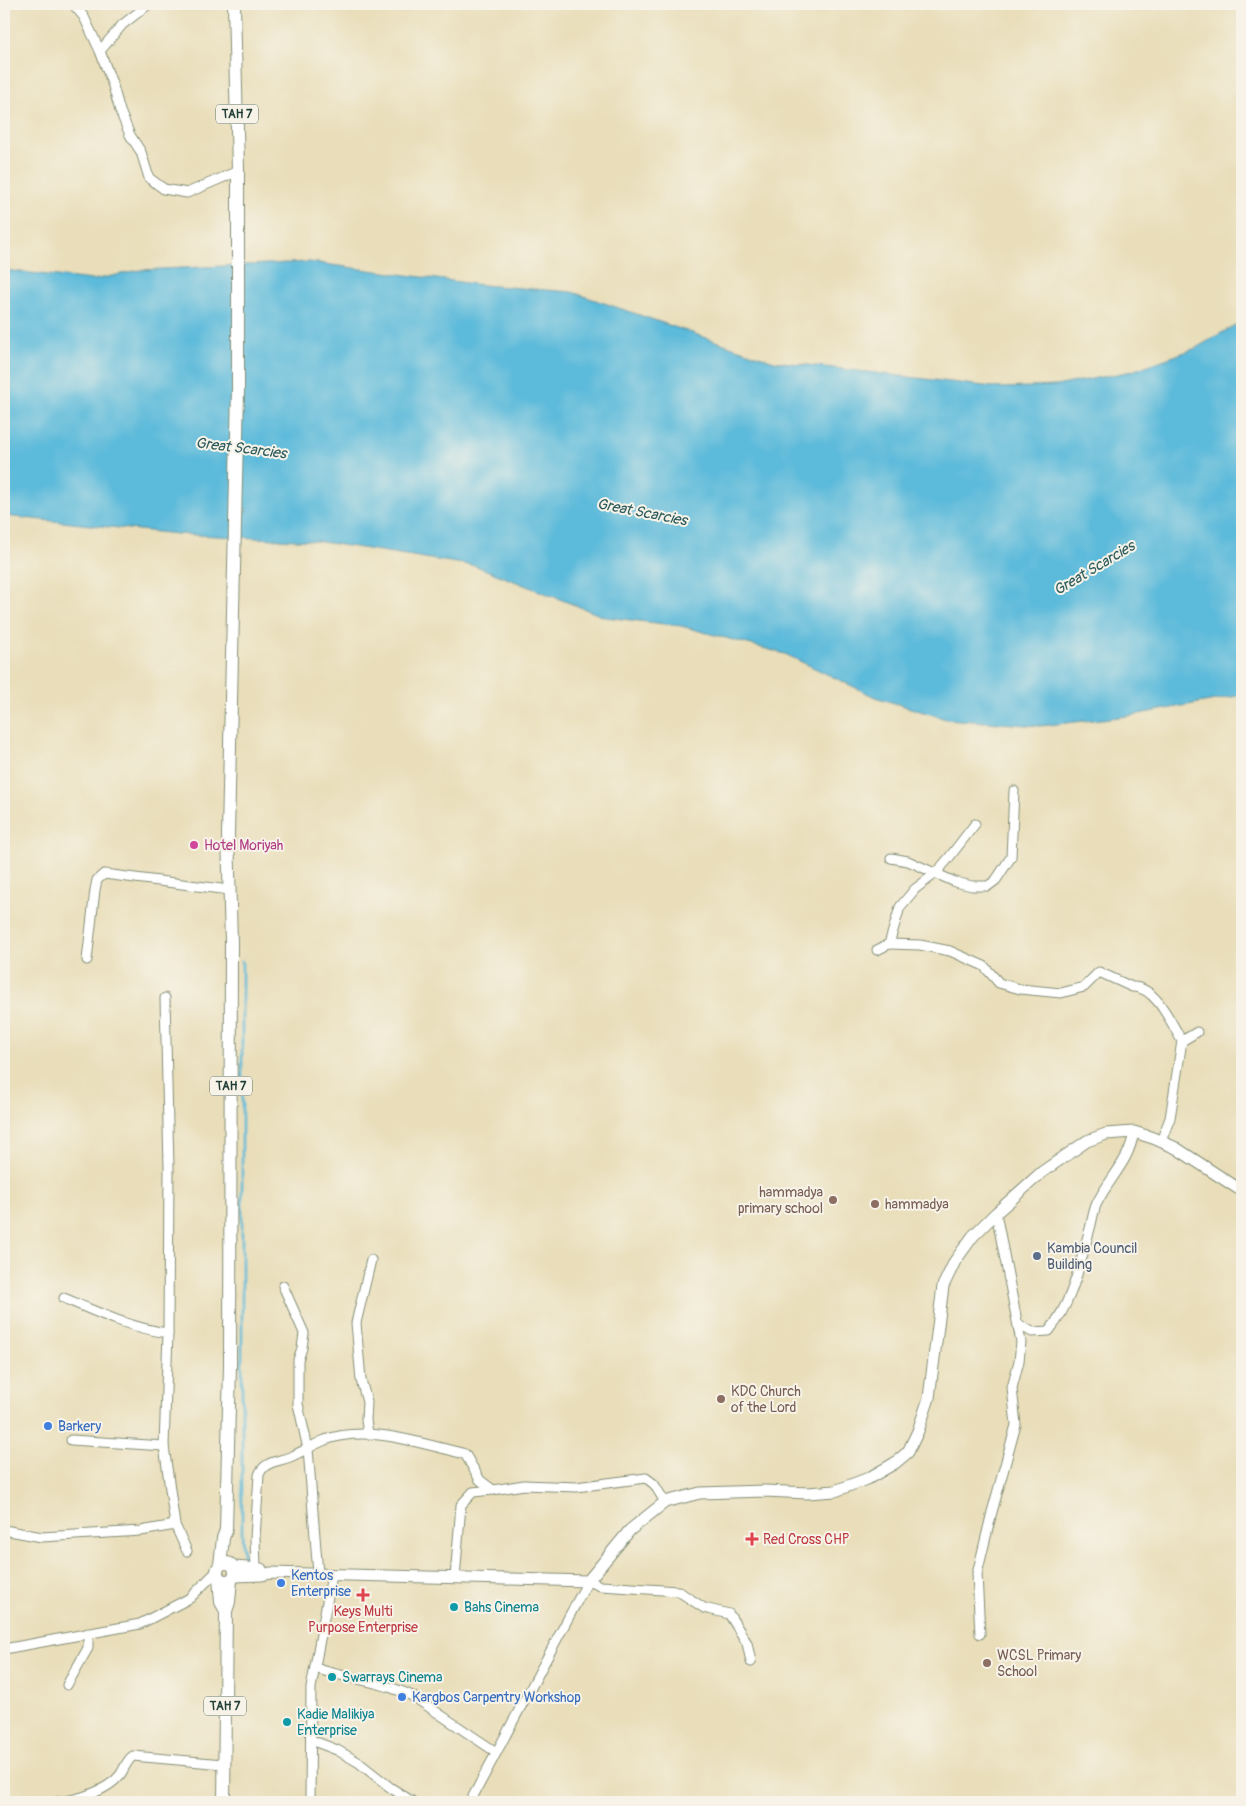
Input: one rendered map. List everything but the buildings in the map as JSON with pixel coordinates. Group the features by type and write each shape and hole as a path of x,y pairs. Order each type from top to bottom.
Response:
{"highway":[{"name":"TAH 7","path":"224,1802 226,1610 221,1602 227,1572 230,1540 226,1530 230,1355 232,942 228,834 238,390 238,171 234,4"}],"main road":[{"path":"227,1572 262,1575 270,1573 588,1580 630,1530 666,1502 700,1494 765,1491 835,1492 869,1478 895,1464 908,1452 929,1398 943,1286 954,1261 973,1236 1042,1172 1087,1141 1106,1134 1134,1132 1176,1148 1242,1191"},
{"path":"227,1572 256,1568 270,1573"}],"street":[{"path":"73,4 84,17 100,51 123,119 130,135 141,152 149,178 164,189 187,193 238,171"},
{"path":"100,51 122,25 149,4"},
{"path":"891,858 908,861 955,882 972,886 988,886 996,880 1011,857 1014,791"},
{"path":"889,944 900,907 915,889 936,873 975,824"},
{"path":"87,960 95,890 97,880 104,874 229,890"},
{"path":"878,950 889,944 920,945 950,951 984,966 999,983 1020,989 1061,993 1084,987 1099,972 1155,997 1182,1041 1170,1118 1161,1142"},
{"path":"165,998 169,1168 168,1333 164,1446 175,1525 187,1551"},
{"path":"1182,1041 1197,1032"},
{"path":"1018,1324 1032,1332 1049,1331 1060,1318 1073,1290 1097,1204 1123,1164 1132,1145 1134,1132"},
{"path":"980,1634 978,1574 992,1512 1016,1424 1012,1388 1019,1361 1021,1342 996,1213"},
{"path":"368,1434 366,1420 367,1402 361,1380 356,1323 371,1260"},
{"path":"283,1286 304,1333 298,1360 298,1404 308,1449 318,1574"},
{"path":"64,1298 131,1325 168,1333"},
{"path":"256,1568 256,1522 261,1469 266,1464 286,1458 326,1440 352,1434 368,1434 401,1438 465,1454 480,1480 493,1490"},
{"path":"71,1440 164,1446"},
{"path":"455,1578 461,1504 473,1492 524,1485 576,1487 646,1478 654,1484 666,1502"},
{"path":"4,1530 42,1537 141,1531 175,1525"},
{"path":"4,1649 140,1624 190,1598 227,1572"},
{"path":"310,1802 311,1688 332,1575"},
{"path":"470,1802 588,1580 601,1586 678,1591 704,1608 729,1614 748,1643 751,1662"},
{"path":"67,1685 88,1648 88,1633"},
{"path":"315,1668 337,1675 379,1683 414,1697 496,1752"},
{"path":"311,1740 337,1750 358,1762 391,1788 413,1802"},
{"path":"56,1802 70,1801 104,1788 119,1775 128,1759 133,1756 223,1764"}],"water":[{"name":"Great Scarcies","path":"309,262 482,285 572,292 774,361 1001,388 1056,386 1132,371 1196,348 1242,321 1242,695 1128,716 1040,726 946,719 875,697 785,654 681,626 605,617 476,566 316,541 177,534 4,516 4,270 93,280 140,270"}],"waterway":[{"path":"242,961 242,1532 243,1555 249,1564"}],"place":[{"name":"Hotel Moriyah","path":"194,845"},
{"name":"hammadya primary school","path":"833,1200"},
{"name":"hammadya","path":"875,1204"},
{"name":"Kambia Council Building","path":"1037,1256"},
{"name":"KDC Church of the Lord","path":"721,1399"},
{"name":"Barkery","path":"48,1426"},
{"name":"Red Cross CHP","path":"752,1539"},
{"name":"Kentos Enterprise","path":"281,1583"},
{"name":"Keys Multi Purpose Enterprise","path":"363,1595"},
{"name":"Bahs Cinema","path":"454,1607"},
{"name":"WCSL Primary School","path":"987,1663"},
{"name":"Swarrays Cinema","path":"332,1677"},
{"name":"Kargbos Carpentry Workshop","path":"402,1697"},
{"name":"Kadie Malikiya Enterprise","path":"287,1722"}]}
